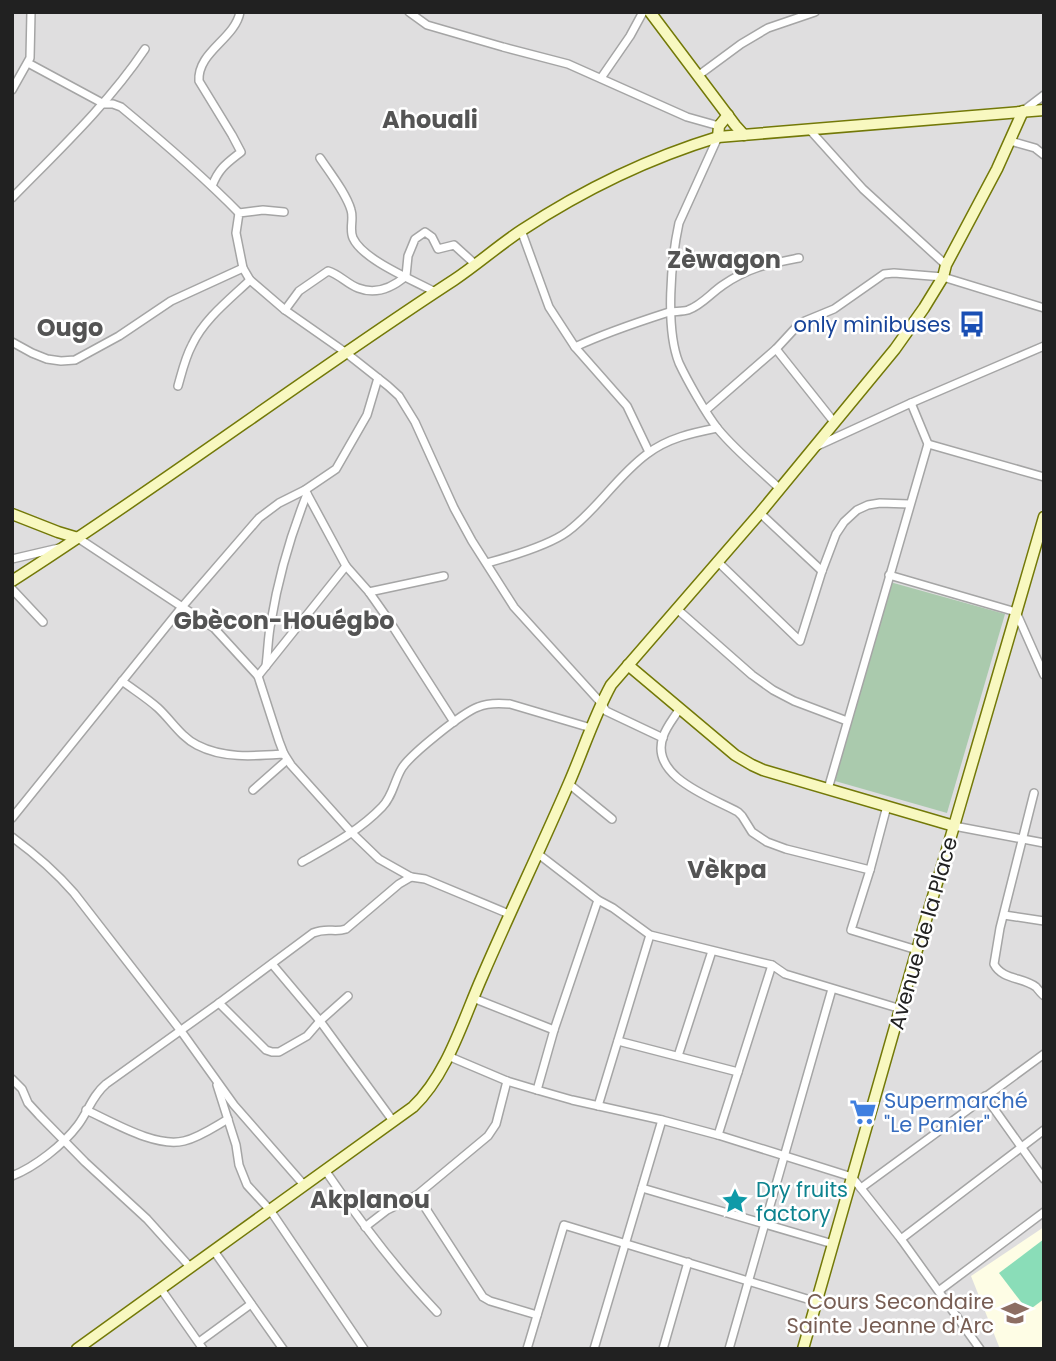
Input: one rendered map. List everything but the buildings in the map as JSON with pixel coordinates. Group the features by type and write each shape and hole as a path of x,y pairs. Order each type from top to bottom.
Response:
{"street":[{"path":"12,90 30,52 31,12"},
{"path":"212,186 226,163 241,152 199,81 198,74 216,45 238,22 240,12"},
{"path":"409,12 427,25 568,64 687,117 719,126"},
{"path":"417,19 424,12"},
{"path":"601,78 631,36 643,12"},
{"path":"650,12 744,135"},
{"path":"699,75 768,28 815,12"},
{"path":"12,198 104,104 126,78 145,48"},
{"path":"27,63 104,104 121,107 212,186 239,214"},
{"path":"77,1349 426,1095 448,1056 611,685 760,513 895,349 943,277 946,265 1023,111 1044,95"},
{"path":"12,581 476,265 521,230 620,175 688,146 718,137 1044,110"},
{"path":"728,115 719,126 718,137 679,223 671,312 673,332 679,362 717,428 780,489"},
{"path":"809,129 863,189 946,265"},
{"path":"1010,141 1035,148 1044,155"},
{"path":"320,158 352,211 353,239 365,254 379,264 435,292"},
{"path":"239,214 263,210 284,212"},
{"path":"239,214 236,233 243,268 250,280 285,310 345,352 399,396 415,422 454,508 521,616 608,712 663,738"},
{"path":"521,230 550,307 575,348 627,407 649,452"},
{"path":"285,310 299,291 328,271 358,288 376,291 395,285 405,276 408,256 415,239 425,232 432,237 438,249 454,245 476,265"},
{"path":"575,348 631,324 671,312 686,311 747,270 799,258"},
{"path":"12,342 47,359 75,360 171,301 243,268"},
{"path":"706,410 776,349 800,323 834,309 884,274 943,277 1044,307"},
{"path":"178,386 193,342 214,314 250,280"},
{"path":"815,447 1044,346"},
{"path":"776,349 834,422"},
{"path":"12,818 182,607 260,518 279,503 306,492 341,463 367,415 378,378"},
{"path":"828,789 928,443 911,403"},
{"path":"487,563 564,535 649,452 686,434 717,428"},
{"path":"928,443 1044,477"},
{"path":"306,492 346,566 369,592 454,722"},
{"path":"266,666 275,601 306,492"},
{"path":"717,561 800,641 839,527 857,510 880,503 909,504"},
{"path":"760,513 822,571"},
{"path":"12,514 78,538 214,628 258,676 285,757 352,833 379,859 411,877 425,879 509,914"},
{"name":"Avenue de la Place","path":"803,1349 1044,517"},
{"path":"12,559 65,547"},
{"path":"258,676 346,566"},
{"path":"889,575 1016,612 1044,675"},
{"path":"369,592 444,576"},
{"path":"12,589 43,622"},
{"path":"677,609 773,690 847,721"},
{"path":"628,665 735,755 752,765 954,826 1044,843"},
{"path":"122,681 157,708 195,744 207,750 234,756 285,757"},
{"path":"302,862 352,833 387,802 398,774 409,759 454,722 478,707 503,703 517,705 591,728"},
{"path":"680,708 662,744 664,762 676,778 743,816 752,832 762,839 786,849 870,870"},
{"path":"253,790 285,757"},
{"path":"569,784 612,819"},
{"path":"1034,793 994,964 1001,973 1035,986 1044,996"},
{"path":"887,806 851,930 917,950"},
{"path":"12,837 42,859 67,884 181,1031 234,1105 304,1185"},
{"path":"537,853 597,900 613,908 650,935 772,965 785,974 901,1009"},
{"path":"12,1176 22,1172 64,1141 78,1126 93,1097 106,1084 313,933 328,929 340,931 352,925 399,884 411,877"},
{"path":"537,1090 597,900"},
{"path":"1004,915 1044,921"},
{"path":"598,1106 650,935"},
{"path":"678,1056 712,951"},
{"path":"272,964 320,1021 393,1121"},
{"path":"718,1135 772,965"},
{"path":"729,1349 832,989"},
{"path":"219,1003 259,1044 272,1052 286,1049 307,1036 348,996"},
{"path":"473,998 554,1030"},
{"path":"618,1041 738,1072"},
{"path":"861,1188 1044,1054"},
{"path":"448,1056 507,1082 718,1135 852,1177 940,1290 980,1349"},
{"path":"214,1078 236,1145 242,1175 253,1193 271,1210 364,1349"},
{"path":"12,1079 22,1089 33,1109 148,1219 191,1268"},
{"path":"365,1227 387,1210 417,1195 492,1131 507,1082"},
{"path":"985,1096 1044,1179"},
{"path":"86,1110 151,1138 176,1142 200,1135 228,1119"},
{"path":"594,1349 662,1120"},
{"path":"901,1239 1044,1130"},
{"path":"325,1170 400,1272 437,1312"},
{"path":"642,1188 832,1244"},
{"path":"417,1195 483,1297 537,1315"},
{"path":"940,1290 1044,1212"},
{"path":"527,1349 564,1224 817,1302"},
{"path":"214,1251 283,1349"},
{"path":"663,1349 688,1262"},
{"path":"161,1289 201,1345 251,1304"}],"shaded area":[{"path":"12,12 1044,12 1044,1349 12,1349"},
{"path":"890,582 1005,614 947,813 835,781"},
{"name":"Cours Secondaire Sainte Jeanne d'Arc","path":"1044,1227 1044,1349 1000,1349 971,1276"}],"green space":[{"path":"1044,1239 1044,1299 1028,1311 999,1273"}],"place":[{"name":"only minibuses","path":"972,324"},
{"name":"Supermarché \"Le Panier\"","path":"863,1112"},
{"name":"Dry fruits factory","path":"735,1201"},
{"name":"Cours Secondaire Sainte Jeanne d'Arc","path":"1015,1313"}],"district":[{"name":"Ahouali","path":"430,119"},
{"name":"Zèwagon","path":"724,259"},
{"name":"Ougo","path":"70,327"},
{"name":"Gbècon-Houégbo","path":"284,620"},
{"name":"Vèkpa","path":"727,869"},
{"name":"Akplanou","path":"370,1199"}]}
